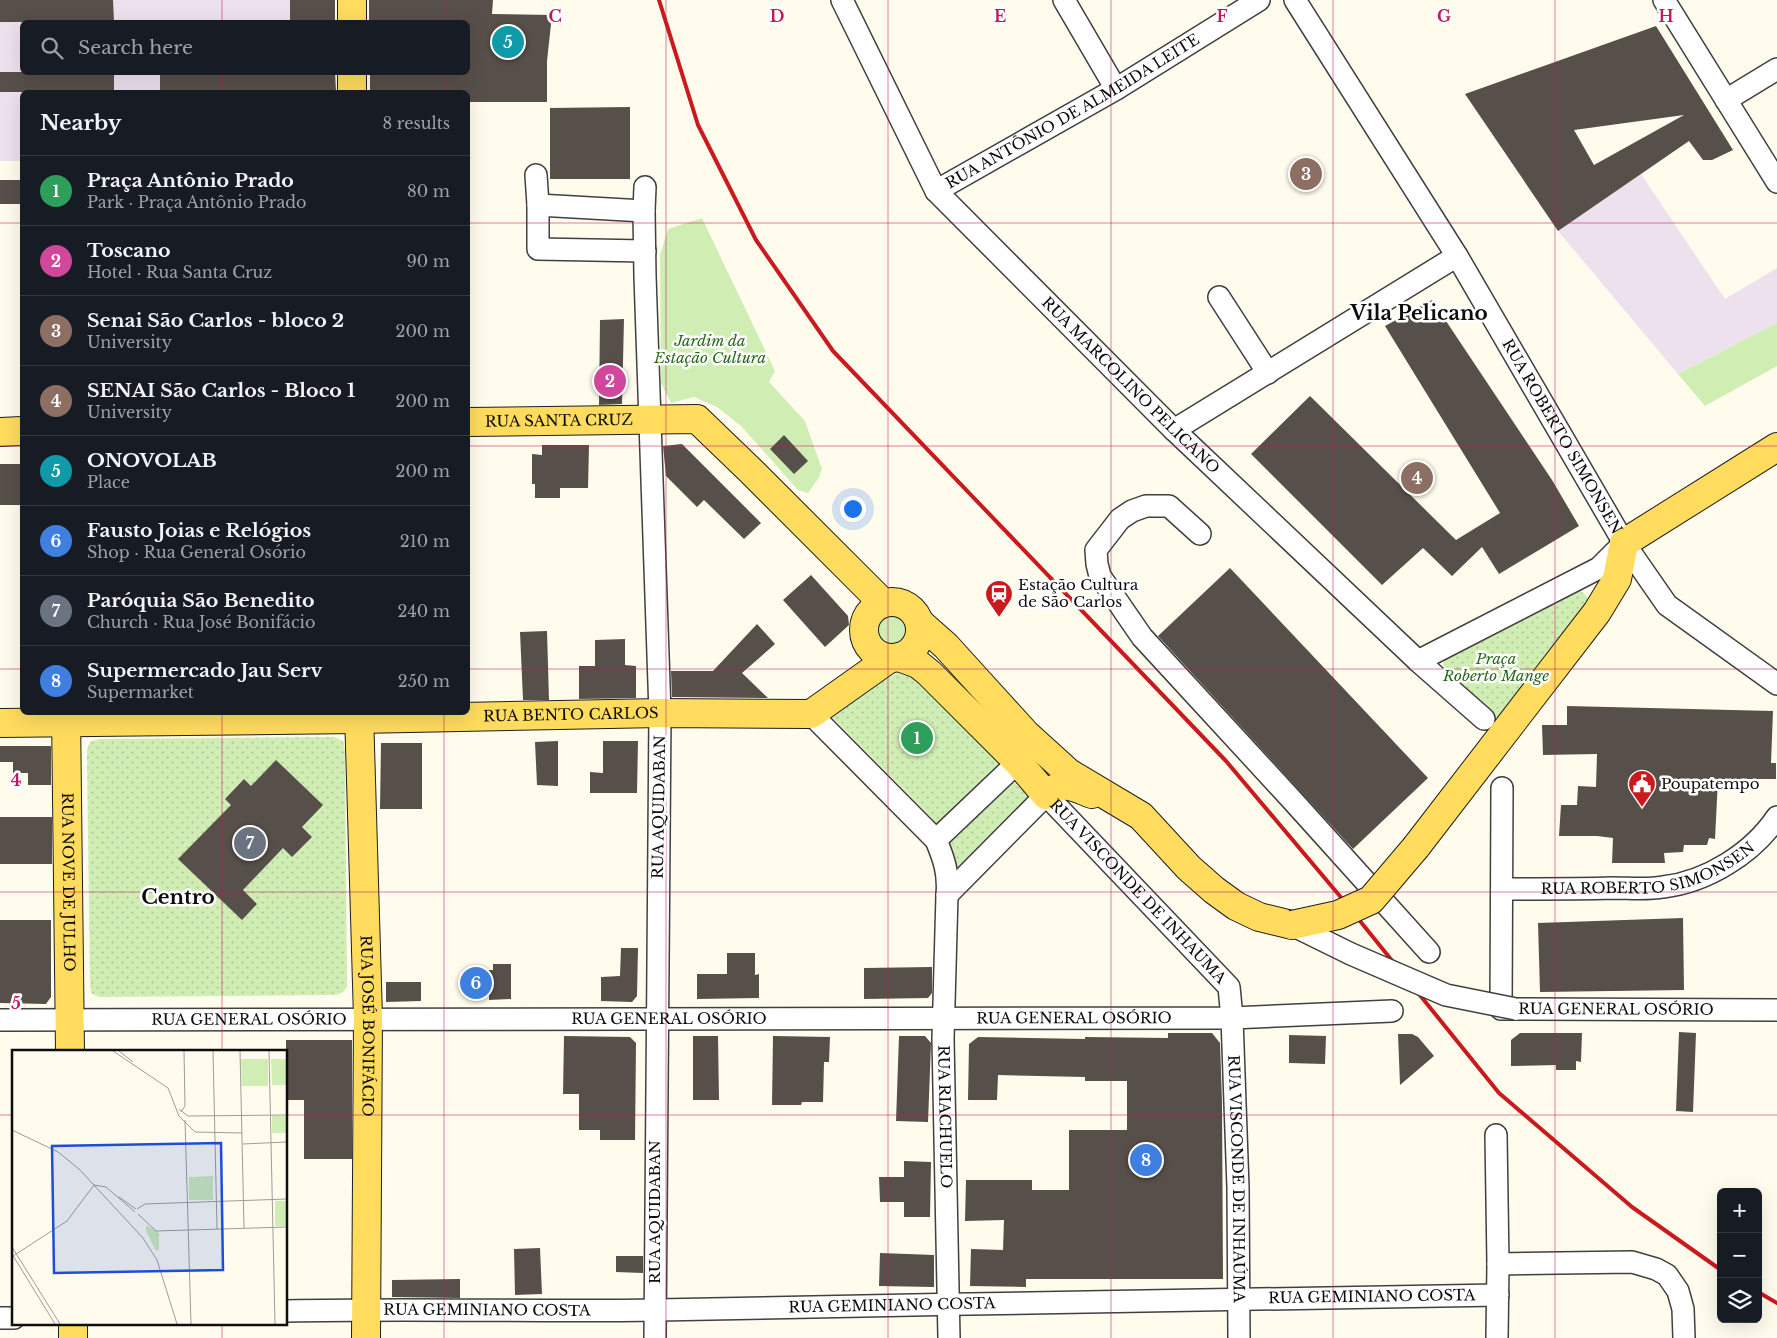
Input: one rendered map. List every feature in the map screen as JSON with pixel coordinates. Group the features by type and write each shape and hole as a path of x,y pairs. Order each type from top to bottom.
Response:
{"main road":[{"path":"352,0 352,20"},
{"path":"352,75 352,90"},
{"path":"651,419 697,419 883,604"},
{"name":"RUA SANTA CRUZ","path":"470,422 651,419"},
{"path":"0,432 20,431"},
{"path":"920,623 946,646 1026,734 1069,773 1131,810 1189,868 1236,906 1259,917 1292,925 1338,915 1371,900 1416,847 1597,612 1617,579 1624,543 1777,448"},
{"path":"811,714 895,658 908,654 914,648 921,632 920,623 910,608 901,603 883,604 874,608 868,615 864,634 867,643 873,650 881,656 895,658 918,664 929,673 1018,762 1046,795 1052,788 1068,786 1078,788 1131,810"},
{"name":"RUA BENTO CARLOS","path":"470,715 811,714"},
{"name":"RUA BENTO CARLOS","path":"0,723 67,717 459,715"},
{"name":"RUA JOSÉ BONIFÁCIO","path":"359,716 368,1018 366,1338"},
{"name":"RUA NOVE DE JULHO","path":"67,717 70,1050"}],"street":[{"name":"RUA MARCOLINO PELICANO","path":"842,0 936,191 1174,430 1418,661 1484,719"},
{"path":"1064,0 1116,89"},
{"name":"RUA ANTÔNIO DE ALMEIDA LEITE","path":"936,191 1116,89 1259,0"},
{"name":"RUA ROBERTO SIMONSEN","path":"1295,0 1457,256 1624,543 1667,605 1777,684"},
{"path":"1664,0 1777,182"},
{"path":"1726,100 1777,69"},
{"path":"536,174 538,249 645,251"},
{"name":"RUA AQUIDABAN","path":"645,187 645,251 660,713 655,1338"},
{"path":"538,205 644,210"},
{"path":"1174,430 1457,256"},
{"path":"1220,297 1268,373"},
{"path":"1200,534 1169,506 1146,506 1132,511 1120,519 1096,550 1100,576 1142,637 1429,952"},
{"path":"1418,661 1600,568 1608,562 1624,543"},
{"path":"811,714 936,840 1018,762"},
{"path":"1502,788 1502,889 1512,1009"},
{"path":"946,895 1046,795"},
{"name":"RUA VISCONDE DE INHAUMA","path":"1046,795 1229,987 1232,1018"},
{"name":"RUA ROBERTO SIMONSEN","path":"1502,889 1663,888 1695,879 1713,871 1750,847 1763,835 1777,817"},
{"name":"RUA RIACHUELO","path":"936,840 943,856 949,880 946,895 943,1018 949,1338"},
{"name":"RUA GENERAL OSÓRIO","path":"1292,925 1351,954 1446,995 1512,1009 1777,1010"},
{"name":"RUA GENERAL OSÓRIO","path":"0,1020 1232,1018 1392,1011"},
{"name":"RUA VISCONDE DE INHAÚMA","path":"1232,1018 1238,1188 1239,1338"},
{"path":"1496,1135 1497,1338"},
{"path":"1498,1264 1632,1262 1656,1269 1667,1275 1678,1290 1683,1309 1684,1338"},
{"name":"RUA GEMINIANO COSTA","path":"288,1311 366,1309 654,1310 948,1303 1498,1295"}],"shaded area":[{"path":"0,0 335,0 335,20 20,20 20,75 335,75 336,90 20,90 20,161 0,161"},
{"path":"1641,174 1725,299 1777,268 1777,323 1678,374 1558,231"}],"green space":[{"name":"Jardim da Estação Cultura","path":"702,218 775,371 769,382 805,421 822,469 818,479 808,493 798,490 741,426 717,407 694,397 671,403 661,383 660,255 668,229"},
{"path":"1777,323 1777,366 1705,406 1678,374"},
{"name":"Praça Roberto Mange","path":"1579,589 1587,597 1588,603 1500,720 1446,672 1443,664 1448,653"},
{"path":"893,616 904,620 908,631 904,642 893,646 882,642 878,631 882,620"},
{"path":"903,672 916,676 1004,760 936,825 933,819 831,716 896,673"},
{"path":"334,737 343,741 345,750 347,987 343,992 336,995 100,997 92,994 90,987 87,750 90,742 99,739"},
{"path":"1014,782 1034,799 954,880 949,845"}],"building":[{"path":"0,0 113,0 114,20 20,20 20,22 0,22"},
{"path":"290,0 335,0 335,20 290,20"},
{"path":"369,0 493,0 492,14 552,15 547,61 547,102 470,102 470,90 370,90 370,75 470,75 470,20 369,20"},
{"path":"1656,26 1733,150 1712,160 1703,160 1689,141 1558,231 1465,94","holes":["1684,115 1594,165 1574,130"]},
{"path":"0,72 20,72 20,75 114,75 114,90 20,90 20,92 0,92"},
{"path":"160,75 335,75 336,90 160,90"},
{"path":"630,107 630,179 550,179 550,108"},
{"path":"0,180 20,180 20,204 0,204"},
{"path":"1432,300 1552,480 1579,526 1499,574 1482,547 1452,576 1423,548 1382,585 1251,454 1310,396 1456,540 1500,513 1385,326"},
{"path":"624,319 622,404 599,405 600,320"},
{"path":"784,435 808,461 794,474 770,449"},
{"path":"682,444 761,523 744,539 704,500 697,507 666,476 663,446"},
{"path":"542,445 589,445 588,488 560,488 560,498 535,498 535,484 532,484 532,454 542,455"},
{"path":"0,464 20,464 20,505 0,505"},
{"path":"1230,568 1428,778 1353,849 1158,636"},
{"path":"811,575 848,616 849,625 825,647 783,600"},
{"path":"757,624 775,644 742,673 768,698 672,697 671,671 713,671"},
{"path":"547,631 549,700 523,700 520,632"},
{"path":"625,639 625,665 636,666 636,698 579,699 579,666 595,666 595,640"},
{"path":"1567,706 1773,711 1771,763 1776,763 1776,779 1718,779 1715,839 1709,838 1707,845 1684,845 1683,852 1664,853 1665,863 1612,863 1613,838 1559,836 1561,805 1577,805 1578,786 1596,787 1597,754 1543,755 1542,725 1567,725"},
{"path":"558,741 558,786 537,785 535,742"},
{"path":"603,741 638,741 637,793 590,793 590,772 603,773"},
{"path":"381,743 422,743 422,809 380,809"},
{"path":"0,746 51,746 51,785 28,785 28,773 13,773 13,762 0,762"},
{"path":"276,760 323,805 302,827 312,837 292,857 283,848 243,890 257,904 242,920 178,859 231,805 225,799 244,779 251,786"},
{"path":"0,817 52,817 52,864 0,864"},
{"path":"1683,918 1684,990 1540,992 1538,923"},
{"path":"0,920 51,920 51,997 46,1004 0,1003"},
{"path":"621,948 638,948 637,996 632,1002 601,1001 601,977 620,976"},
{"path":"727,953 755,953 755,975 759,974 759,998 697,999 697,974 727,974"},
{"path":"493,964 511,964 511,999 489,1000 489,970 493,970"},
{"path":"932,967 932,993 928,998 864,999 864,968"},
{"path":"386,982 421,982 421,1001 386,1002"},
{"path":"1679,1032 1696,1033 1693,1112 1676,1111"},
{"path":"1168,1033 1212,1033 1220,1043 1223,1279 1026,1279 1026,1287 970,1286 971,1249 1003,1250 1004,1220 965,1221 966,1180 1032,1180 1032,1190 1069,1190 1069,1130 1127,1130 1127,1081 1085,1081 1085,1077 998,1075 997,1100 968,1100 969,1044 978,1037 1168,1038"},
{"path":"1520,1033 1582,1033 1581,1062 1576,1061 1576,1070 1556,1070 1556,1065 1511,1066 1511,1040"},
{"path":"1398,1034 1412,1034 1418,1037 1434,1056 1400,1085"},
{"path":"1289,1035 1326,1036 1325,1064 1289,1063"},
{"path":"564,1036 630,1037 636,1043 635,1140 600,1140 600,1130 579,1130 579,1094 563,1094"},
{"path":"693,1036 718,1036 719,1100 693,1100"},
{"path":"773,1036 830,1037 829,1062 824,1062 823,1102 802,1102 801,1105 772,1105"},
{"path":"899,1036 925,1036 931,1043 928,1122 896,1121"},
{"path":"286,1040 352,1040 352,1159 304,1159 304,1100 288,1100 288,1050 286,1050"},
{"path":"904,1161 931,1162 930,1217 904,1217 904,1202 880,1202 879,1177 904,1177"},
{"path":"540,1248 542,1294 515,1295 514,1249"},
{"path":"880,1253 934,1255 934,1287 879,1286"},
{"path":"616,1256 643,1256 643,1273 616,1272"},
{"path":"460,1279 460,1298 392,1297 392,1280"}],"railway":[{"path":"659,0 698,125 756,240 833,351 1226,761 1339,895 1499,1093 1632,1207 1717,1267"},
{"path":"1762,1294 1777,1303"}],"place":[{"name":"ONOVOLAB","path":"508,42"},
{"name":"Senai São Carlos - bloco 2","path":"1306,174"},
{"name":"Toscano","path":"610,381"},
{"name":"SENAI São Carlos - Bloco 1","path":"1417,478"},
{"name":"Estação Cultura de São Carlos","path":"999,618"},
{"name":"Praça Antônio Prado","path":"917,738"},
{"name":"Poupatempo","path":"1642,808"},
{"name":"Paróquia São Benedito","path":"250,843"},
{"name":"Fausto Joias e Relógios","path":"476,983"},
{"name":"Supermercado Jau Serv","path":"1146,1160"}],"district":[{"name":"Vila Pelicano","path":"1419,313"},
{"name":"Centro","path":"178,897"}]}
